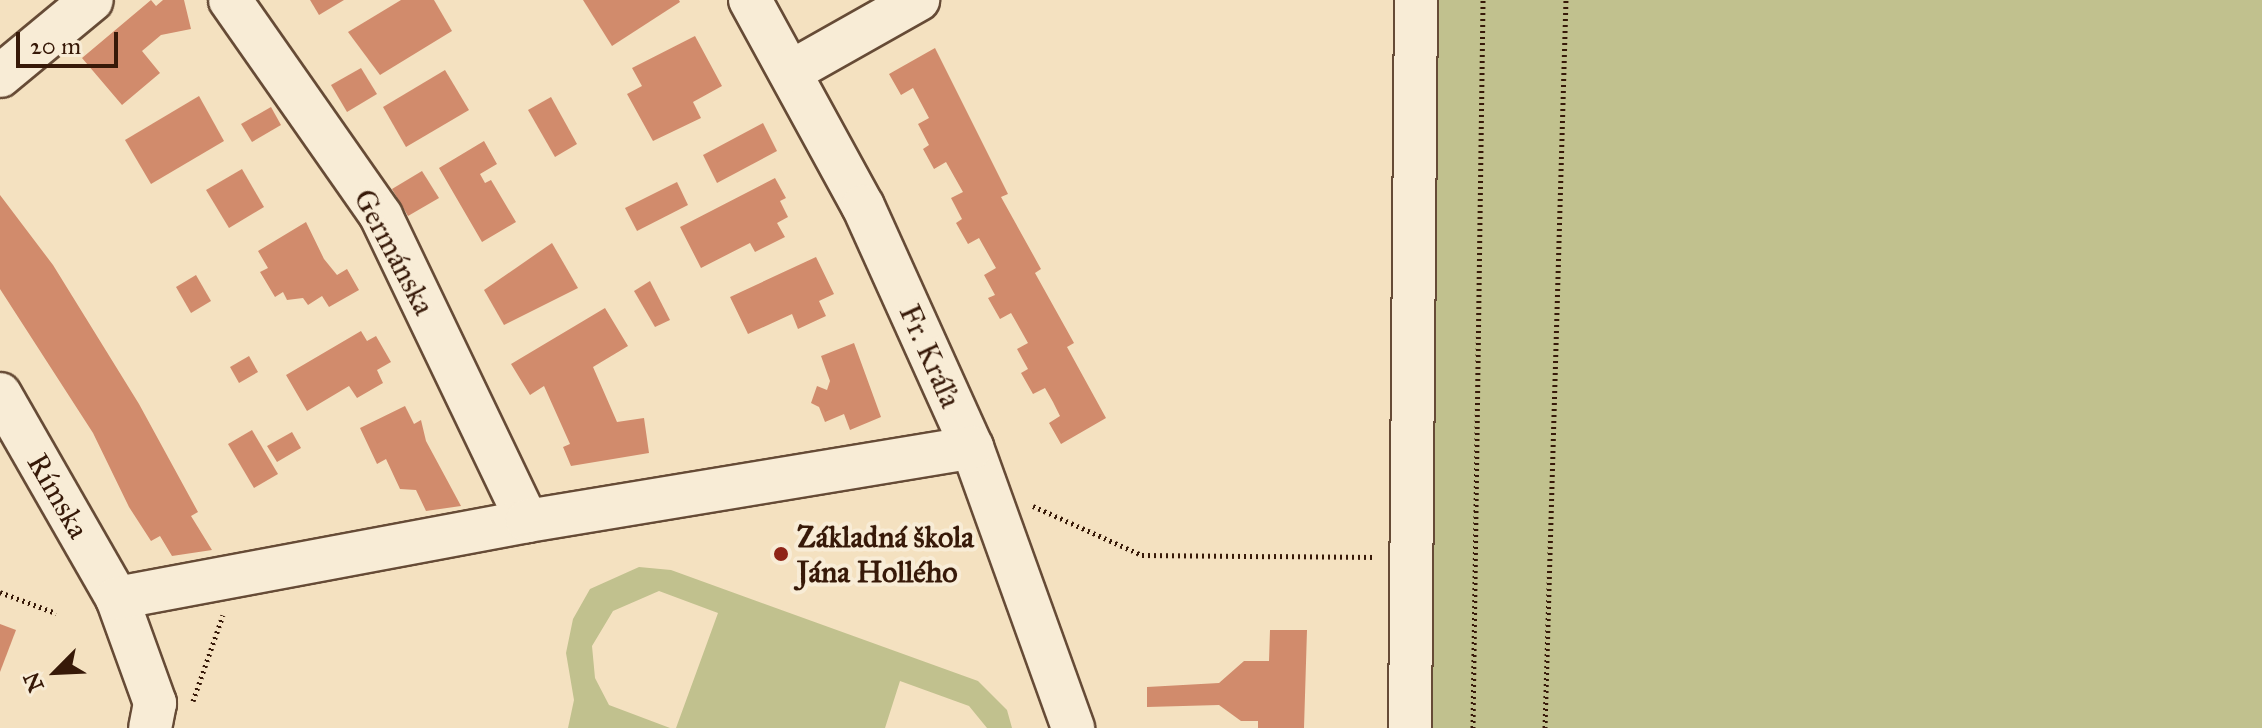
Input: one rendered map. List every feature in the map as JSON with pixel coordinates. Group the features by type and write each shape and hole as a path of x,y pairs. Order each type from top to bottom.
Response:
{"street":[{"path":"0,76 92,0"},
{"name":"Germánska","path":"230,0 381,216 527,521"},
{"name":"Fr. Kráľa","path":"750,0 792,71 863,206 978,463 1073,728"},
{"path":"792,71 918,0"},
{"path":"1410,728 1409,558 1416,0"},
{"name":"Rímska","path":"0,394 117,598 155,703 150,728"},
{"path":"117,598 527,521 978,463"}],"path":[{"path":"1473,728 1483,0"},
{"path":"1545,728 1566,0"},
{"path":"978,463 1054,519 1142,555 1409,558"},
{"path":"0,592 56,613"},
{"path":"189,714 228,599"}],"green space":[{"path":"1416,0 2262,0 2262,728 1413,728"},
{"path":"639,567 671,570 978,681 1007,710 1012,728 987,728 969,706 900,681 885,728 676,728 718,613 659,591 613,611 592,646 595,678 609,705 670,728 568,728 574,700 566,653 573,619 590,589"}],"building":[{"path":"151,0 156,6 163,0 184,0 191,29 161,35 142,51 160,73 122,105 82,58"},
{"path":"310,0 344,0 319,15"},
{"path":"401,0 434,0 452,31 380,75 348,32"},
{"path":"583,0 679,0 680,2 612,46"},
{"path":"695,36 722,86 693,102 701,118 653,141 627,94 642,86 632,68"},
{"path":"935,48 1008,194 1001,197 1041,269 1035,273 1074,343 1067,347 1106,418 1061,444 1049,423 1060,416 1053,402 1045,388 1033,394 1021,373 1028,369 1017,349 1028,343 1011,313 1000,319 988,298 995,295 984,275 996,268 979,238 968,244 956,223 962,219 951,198 963,192 946,162 934,169 923,149 929,145 918,124 929,118 913,88 901,95 889,74"},
{"path":"361,68 377,94 347,112 331,85"},
{"path":"445,70 469,110 406,147 383,107"},
{"path":"199,96 224,141 151,184 125,140"},
{"path":"551,97 577,144 555,157 528,110"},
{"path":"271,107 281,125 252,142 241,124"},
{"path":"763,123 777,151 717,183 703,155"},
{"path":"484,141 497,164 480,174 485,183 491,180 516,222 482,242 439,168"},
{"path":"242,169 264,207 229,228 206,190"},
{"path":"422,171 439,198 408,216 392,189"},
{"path":"775,178 786,198 780,201 788,217 777,223 785,237 755,252 750,243 701,268 680,227"},
{"path":"677,182 688,205 637,231 625,208"},
{"path":"0,195 53,265 139,404 198,512 191,516 212,550 172,556 160,536 151,541 129,507 93,433 0,289"},
{"path":"306,222 324,259 337,275 347,269 359,290 329,307 322,296 308,305 303,298 287,300 283,292 275,297 260,272 268,268 258,251"},
{"path":"552,243 578,288 504,325 484,290"},
{"path":"816,257 834,294 819,301 826,316 798,329 792,314 748,334 730,297"},
{"path":"196,275 211,301 191,313 176,287"},
{"path":"650,281 670,320 655,327 634,291"},
{"path":"605,308 628,346 593,367 617,422 644,418 649,453 571,466 563,447 570,444 544,386 530,395 511,364"},
{"path":"361,331 367,341 376,336 391,362 377,370 383,383 357,398 349,386 307,411 286,375"},
{"path":"854,343 881,417 850,430 844,414 825,422 819,407 811,403 817,386 827,390 830,381 821,356"},
{"path":"249,356 258,372 239,383 230,367"},
{"path":"405,406 414,424 421,420 426,441 461,506 426,511 416,490 400,489 386,459 377,464 360,428"},
{"path":"252,430 278,474 254,488 228,444"},
{"path":"292,432 301,448 277,462 267,446"},
{"path":"0,624 16,630 0,672"},
{"path":"1270,630 1307,630 1304,728 1258,728 1258,721 1241,721 1219,705 1147,707 1147,687 1219,683 1244,661 1269,661"}],"place":[{"name":"Základná škola Jána Hollého","path":"781,554"}]}
